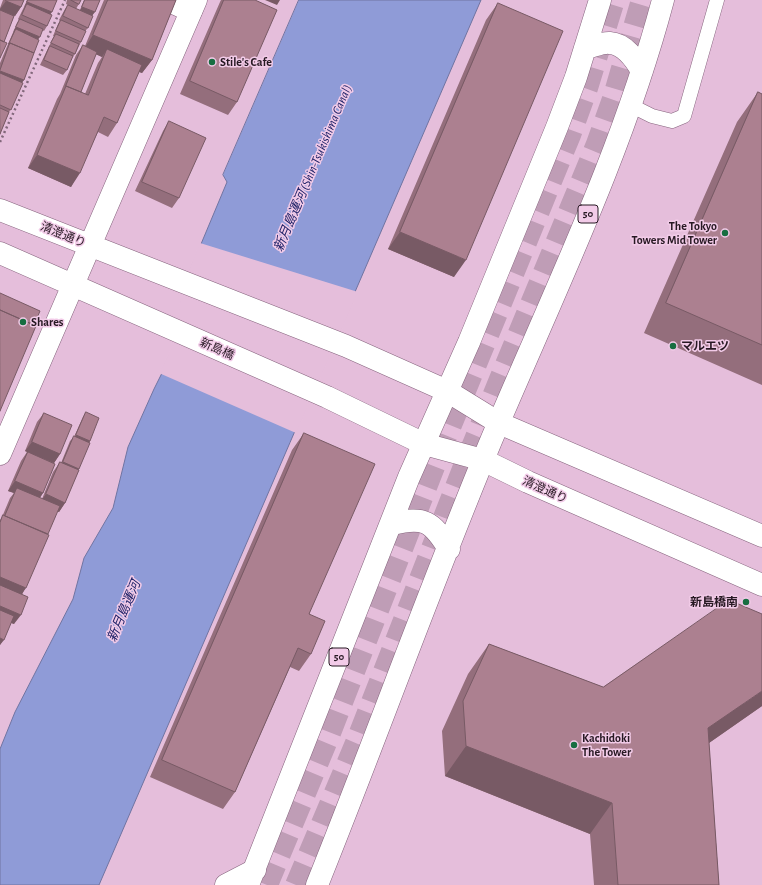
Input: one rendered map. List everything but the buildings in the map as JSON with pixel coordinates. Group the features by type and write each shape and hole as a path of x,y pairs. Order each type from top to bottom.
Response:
{"main road":[{"path":"0,454 74,286 194,5 166,0"},
{"name":"50","path":"251,878 424,444 556,127 585,48 600,0"},
{"name":"50","path":"317,885 372,748 483,460 612,157 642,71 664,0"},
{"path":"585,48 609,43 622,47 634,57 642,71"},
{"name":"清澄通り","path":"0,210 346,346 447,391"},
{"path":"0,253 74,286"},
{"name":"新島橋","path":"74,286 326,397"},
{"path":"447,391 499,422 762,536"},
{"name":"清澄通り","path":"326,397 424,444 483,460 528,482 762,585"},
{"path":"392,524 419,520 429,523 440,534 449,549"},
{"path":"327,885 352,827 368,774 372,748"},
{"path":"226,885 251,878"}],"lane":[{"path":"630,105 652,116 672,121 684,116 717,0"}],"path":[{"path":"0,142 65,0"}],"water":[{"path":"299,0 481,0 99,885 0,885 0,749 15,712 73,599 84,558 113,508 128,447 154,389 177,343 183,287 227,182 223,175"}],"pier":[{"path":"200,243 358,292 296,433 159,373 175,342 182,287"}],"tunnel":[{"path":"267,885 330,733 437,459 570,135 587,88 614,0"},
{"path":"296,885 356,743 463,469 597,144 614,96 642,0"}],"place":[{"name":"Stile's Cafe","path":"212,62"},
{"name":"The Tokyo Towers Mid Tower","path":"725,233"},
{"name":"Shares","path":"23,322"},
{"name":"マルエツ","path":"673,346"},
{"name":"新島橋南","path":"746,602"},
{"name":"Kachidoki The Tower","path":"574,745"}],"water label":[{"name":"新月島運河 (Shin-Tsukishima Canal)","path":"313,168"},
{"name":"新月島運河","path":"124,611"}]}
